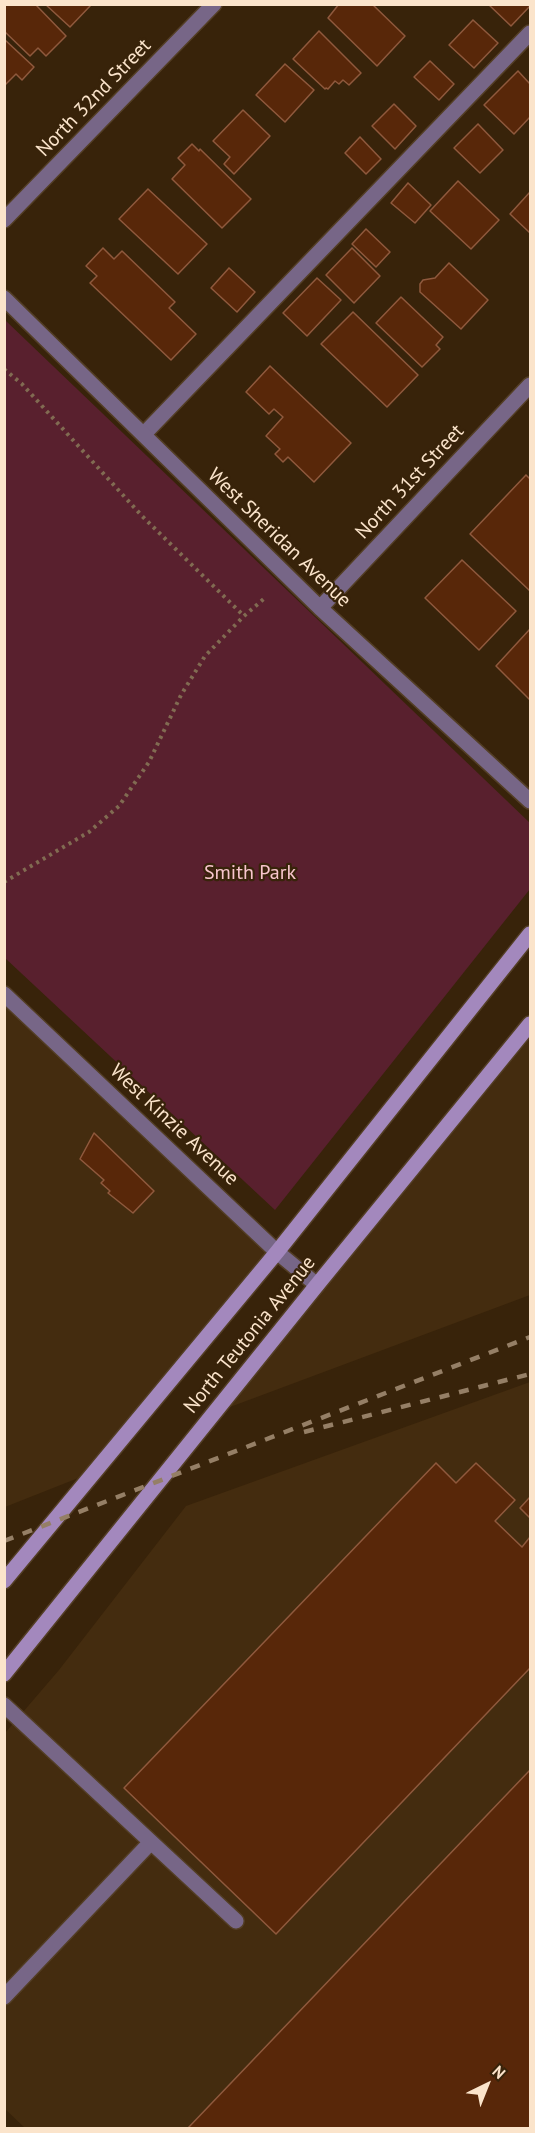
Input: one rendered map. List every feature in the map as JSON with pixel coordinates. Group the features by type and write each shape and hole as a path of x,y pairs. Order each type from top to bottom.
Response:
{"main road":[{"name":"North Teutonia Avenue","path":"4,1581 278,1252 531,934"},
{"name":"North Teutonia Avenue","path":"5,1672 531,1024"}],"street":[{"name":"North 32nd Street","path":"4,220 214,4"},
{"path":"144,434 531,33"},
{"name":"West Sheridan Avenue","path":"4,297 320,608 531,801"},
{"name":"North 31st Street","path":"320,608 531,385"},
{"name":"West Kinzie Avenue","path":"4,994 278,1252 317,1285"},
{"path":"4,1705 236,1922"},
{"path":"4,1996 152,1842"}],"path":[{"path":"4,369 22,384 142,516 244,616"},
{"path":"4,882 88,832 119,806 149,762 181,695 205,656 266,597"}],"shaded area":[{"path":"4,994 277,1252 96,1471 5,1507"},
{"path":"530,1024 530,1295 214,1413"},
{"path":"530,1382 530,2128 25,2128 5,2109 5,1733 59,1670 186,1506"}],"green space":[{"name":"Smith Park","path":"5,320 530,823 530,889 275,1210 5,958"}],"building":[{"path":"4,4 35,4 66,36 46,56 38,48 30,56 4,31"},
{"path":"45,4 92,4 70,27"},
{"path":"339,4 372,4 405,36 377,66 328,18"},
{"path":"488,4 530,4 530,6 511,26"},
{"path":"473,20 498,43 474,68 449,45"},
{"path":"319,31 361,73 349,85 343,80 339,84 335,81 328,89 325,89 293,59"},
{"path":"4,39 34,67 22,80 16,74 5,85"},
{"path":"430,61 454,84 439,100 414,77"},
{"path":"285,64 314,90 285,122 256,95"},
{"path":"518,71 530,84 530,117 514,134 484,105"},
{"path":"394,104 416,126 395,149 372,126"},
{"path":"243,110 270,136 234,174 224,164 230,157 213,141"},
{"path":"478,124 503,150 480,173 454,148"},
{"path":"360,137 381,159 366,174 345,153"},
{"path":"192,144 251,199 222,228 172,179 185,165 178,158"},
{"path":"458,181 499,220 471,249 430,211"},
{"path":"408,183 431,205 415,223 391,203"},
{"path":"148,189 207,244 178,274 119,219"},
{"path":"530,192 530,233 510,214"},
{"path":"366,229 390,252 376,267 352,244"},
{"path":"103,248 114,259 122,251 175,302 169,308 196,334 171,360 90,283 97,276 86,266"},
{"path":"352,248 380,276 354,303 326,275"},
{"path":"449,263 488,300 461,329 420,292 420,284 423,280 435,278"},
{"path":"229,268 255,292 237,312 211,288"},
{"path":"317,278 341,300 307,336 283,313"},
{"path":"401,297 443,337 436,345 440,349 422,367 376,323"},
{"path":"353,312 418,375 387,407 321,344"},
{"path":"270,366 351,443 314,482 288,457 283,462 275,454 280,449 266,436 283,417 274,409 269,414 246,392"},
{"path":"526,475 530,479 530,591 470,534"},
{"path":"462,560 516,611 479,650 425,598"},
{"path":"530,629 530,700 496,666"},
{"path":"94,1133 154,1191 133,1213 108,1193 110,1191 101,1183 104,1180 80,1159"},
{"path":"436,1463 456,1483 476,1463 515,1500 495,1521 522,1547 530,1537 530,1668 276,1934 124,1788"},
{"path":"530,1497 530,1518 520,1508"},
{"path":"530,1770 530,2128 188,2128"}],"railway":[{"path":"4,1541 530,1337"},
{"path":"304,1432 530,1374"}]}
